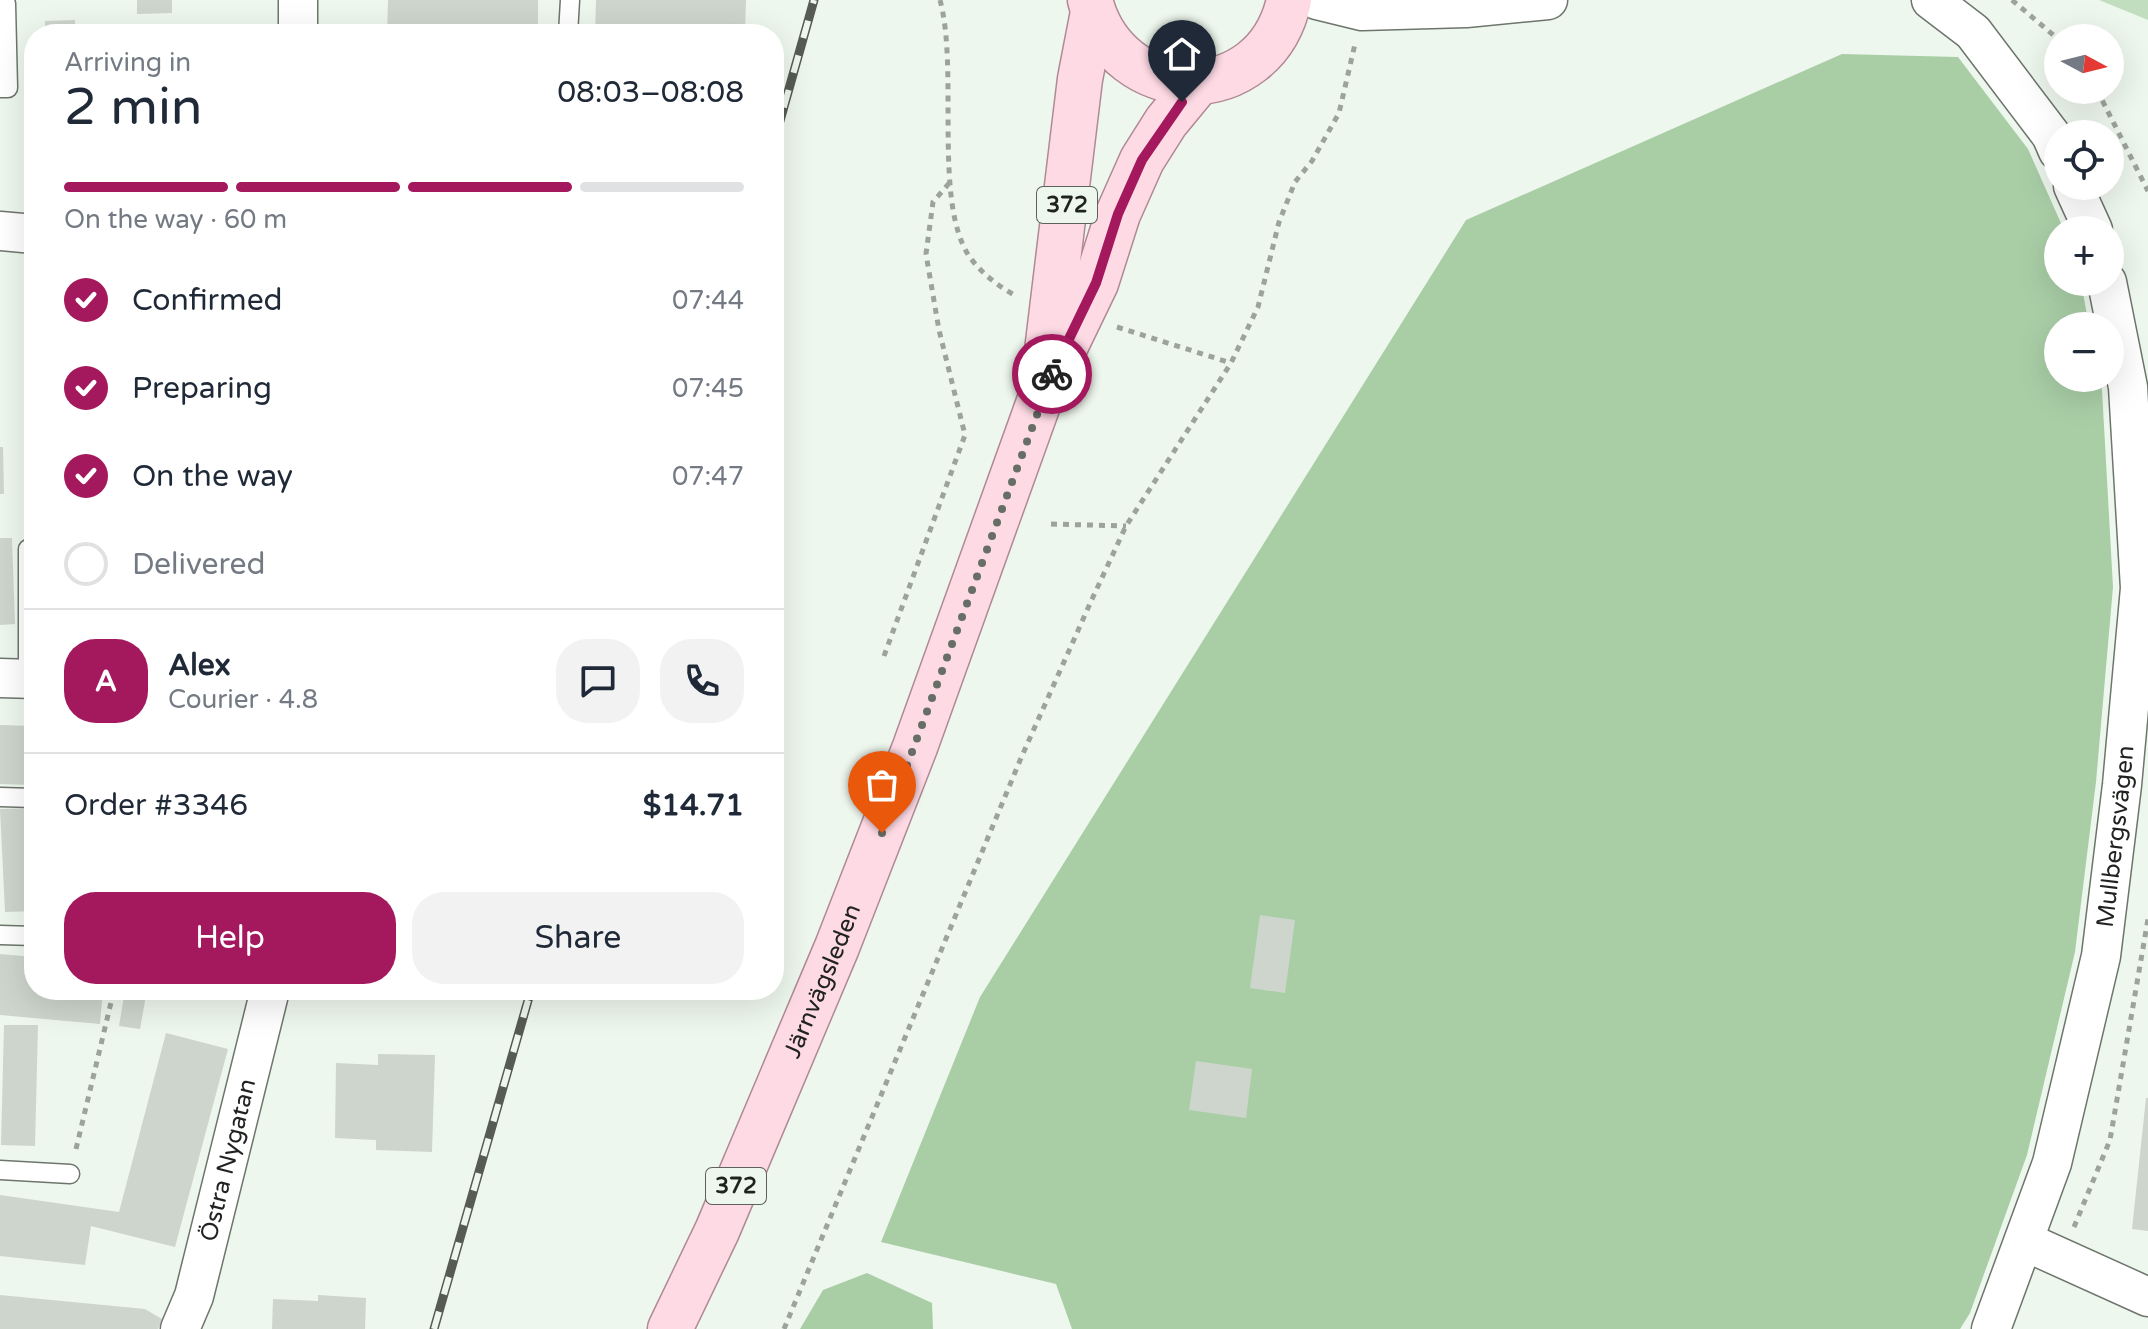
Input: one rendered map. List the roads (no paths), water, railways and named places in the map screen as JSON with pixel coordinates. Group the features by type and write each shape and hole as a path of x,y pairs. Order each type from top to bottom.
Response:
{"main road":[{"name":"372","path":"1092,6 1101,30 1125,60 1160,79 1199,82 1218,79 1253,61 1278,30 1289,0"},
{"name":"Järnvägsleden","path":"1040,399 1092,6"},
{"name":"Järnvägsleden","path":"670,1329 717,1231 837,947 915,747 1040,399 1096,283 1118,214 1142,160 1166,122 1199,82"}],"street":[{"path":"298,0 298,24"},
{"path":"1317,0 1362,11 1466,8 1548,0"},
{"path":"1931,0 1973,32 2044,126"},
{"path":"0,231 24,233"},
{"name":"Mullbergsvägen","path":"1991,1329 2052,1163 2101,956 2122,785 2140,588 2142,515 2128,387 2110,296"},
{"name":"Östra Nygatan","path":"180,1329 194,1296 268,1000"},
{"path":"2024,1241 2148,1297"}],"lane":[{"path":"569,24 570,0"},
{"path":"0,88 8,88 6,4"},
{"path":"21,679 24,623"},
{"path":"0,797 24,798"},
{"path":"0,935 24,936"},
{"path":"0,1170 70,1174"}],"railway":[{"path":"784,106 814,0"},
{"path":"434,1329 528,1000"}]}
